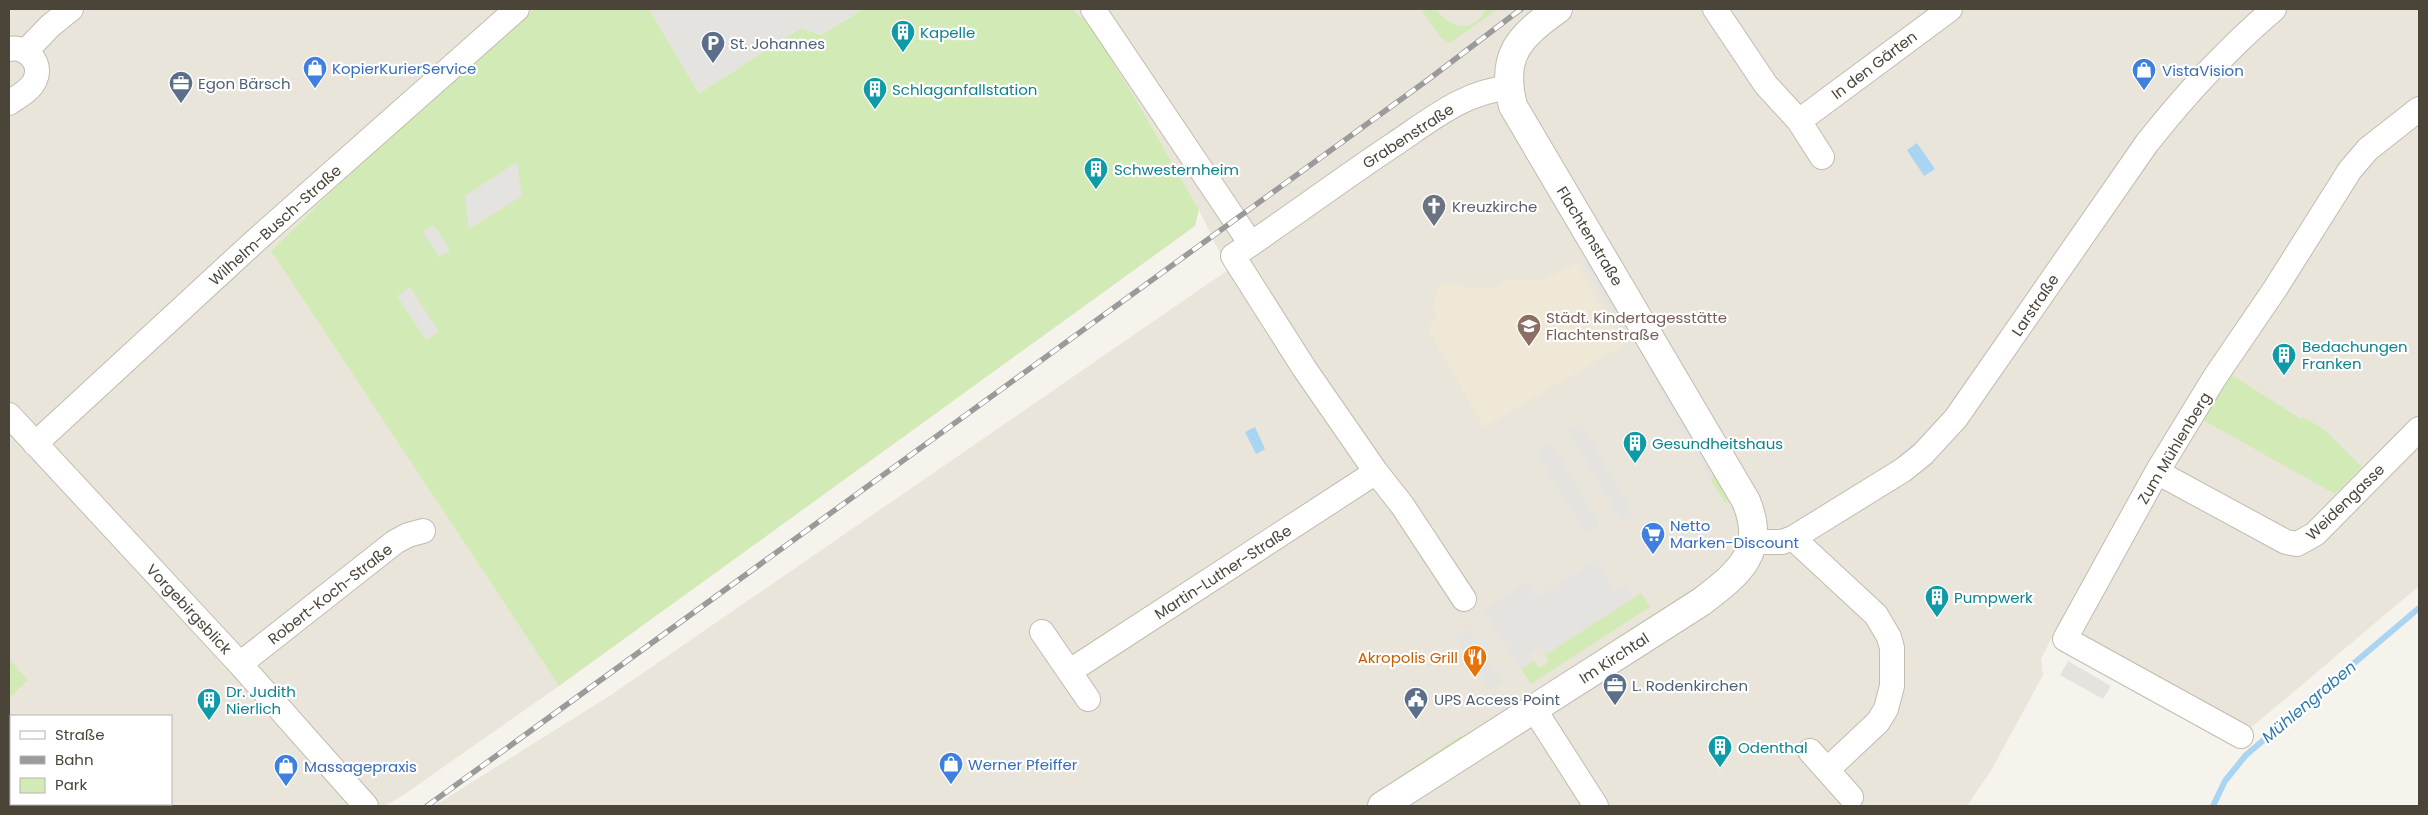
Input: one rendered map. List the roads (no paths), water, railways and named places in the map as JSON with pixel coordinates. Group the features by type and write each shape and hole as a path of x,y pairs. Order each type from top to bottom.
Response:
{"street":[{"path":"9,103 35,83 37,71 33,58 17,50 71,9"},
{"name":"Wilhelm-Busch-Straße","path":"35,444 253,242 517,9"},
{"path":"1093,9 1242,250 1304,368 1376,472 1402,505 1464,599"},
{"path":"1508,88 1508,68 1513,52 1536,25 1558,9"},
{"path":"1715,9 1766,85 1799,121 1822,157"},
{"name":"In den Gärten","path":"1799,121 1950,9"},
{"name":"Larstraße","path":"1753,542 1782,542 1793,538 1903,470 1941,436 1987,375 2148,143 2174,110 2221,59 2274,9"},
{"name":"Grabenstraße","path":"1242,250 1351,173 1444,111 1475,94 1492,89 1508,88"},
{"name":"Flachtenstraße","path":"1508,88 1513,106 1746,501 1753,517 1753,542"},
{"name":"Zum Mühlenberg","path":"2241,736 2065,639 2157,472 2350,170 2368,149 2419,109"},
{"name":"Vorgebirgsblick","path":"9,415 240,664 366,806"},
{"name":"Weidengasse","path":"2157,472 2286,542 2297,544 2315,534 2419,429"},
{"name":"Martin-Luther-Straße","path":"1070,671 1376,472"},
{"name":"Robert-Koch-Straße","path":"240,664 395,542 423,530"},
{"path":"1793,538 1872,611 1881,622 1892,648 1893,679 1886,709 1878,722 1827,770"},
{"name":"Im Kirchtal","path":"1382,806 1701,602 1744,564 1751,552 1753,542"},
{"path":"1042,632 1088,699"},
{"path":"1534,708 1596,806"},
{"path":"1810,751 1851,797"}],"water":[{"path":"1917,143 1935,169 1924,176 1907,150"},
{"path":"1255,427 1265,449 1256,454 1245,432"}],"waterway":[{"name":"Mühlengraben","path":"2213,806 2225,781 2246,755 2419,608"}],"railway":[{"path":"427,806 1429,79 1521,9"}],"place":[{"name":"Kapelle","path":"903,53"},
{"name":"St. Johannes","path":"713,64"},
{"name":"KopierKurierService","path":"315,89"},
{"name":"VistaVision","path":"2144,91"},
{"name":"Egon Bärsch","path":"181,104"},
{"name":"Schlaganfallstation","path":"875,110"},
{"name":"Schwesternheim","path":"1096,190"},
{"name":"Kreuzkirche","path":"1434,227"},
{"name":"Städt. Kindertagesstätte Flachtenstraße","path":"1529,347"},
{"name":"Bedachungen Franken","path":"2284,376"},
{"name":"Gesundheitshaus","path":"1635,464"},
{"name":"Netto Marken-Discount","path":"1653,555"},
{"name":"Pumpwerk","path":"1937,618"},
{"name":"Akropolis Grill","path":"1475,678"},
{"name":"L. Rodenkirchen","path":"1615,706"},
{"name":"UPS Access Point","path":"1416,720"},
{"name":"Dr. Judith Nierlich","path":"209,721"},
{"name":"Odenthal","path":"1720,768"},
{"name":"Werner Pfeiffer","path":"951,785"},
{"name":"Massagepraxis","path":"286,787"}]}
